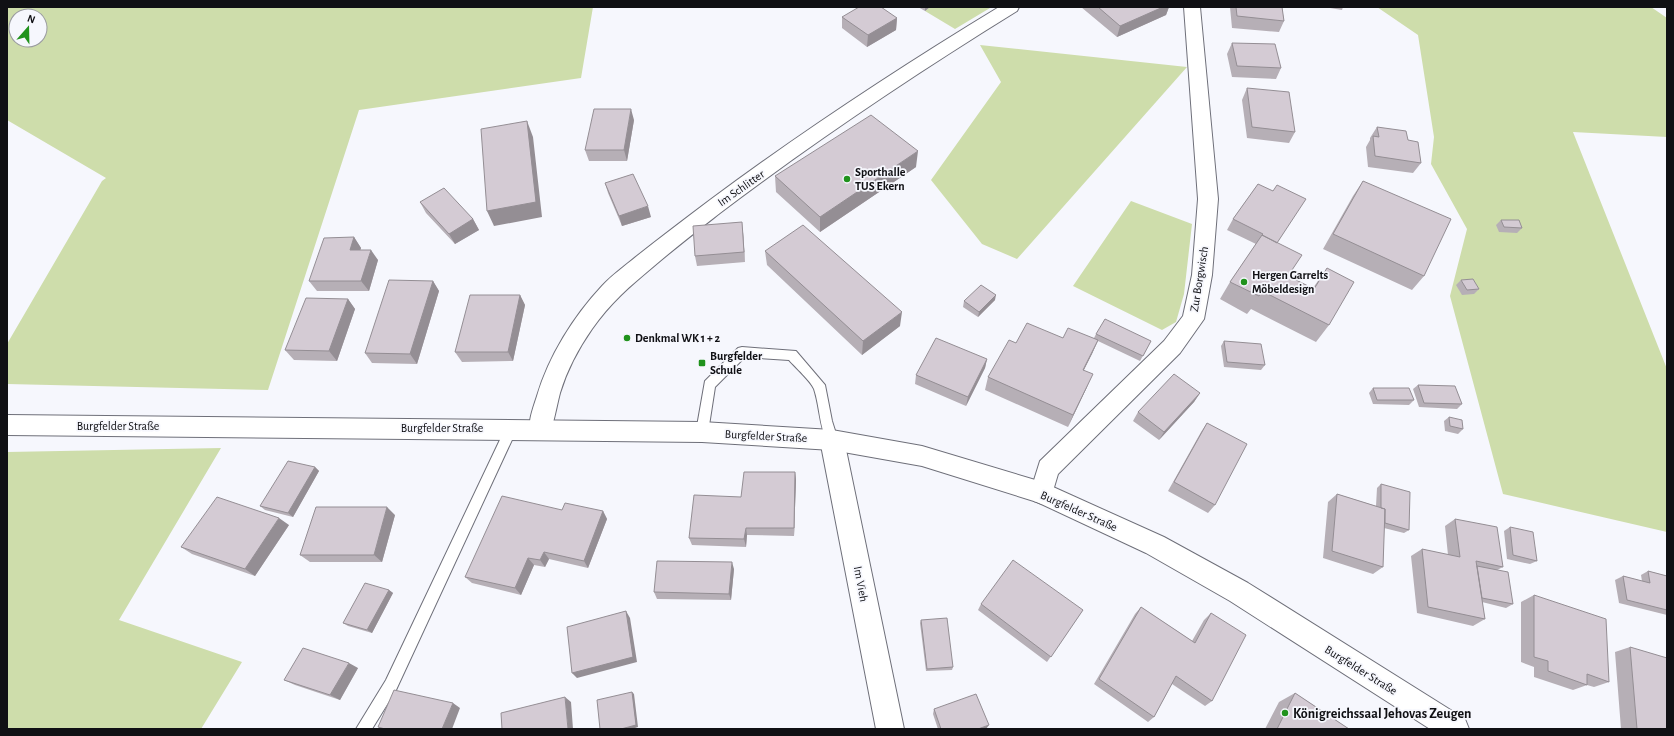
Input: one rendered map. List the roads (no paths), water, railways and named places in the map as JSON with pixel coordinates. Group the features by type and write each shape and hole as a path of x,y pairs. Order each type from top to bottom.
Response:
{"street":[{"name":"Im Schlitter","path":"540,430 546,397 563,358 580,329 609,291 696,220 832,123 949,45 1011,7"},
{"name":"Zur Borgwisch","path":"1042,493 1048,469 1172,347 1193,319 1202,275 1208,199 1192,7"},
{"name":"Burgfelder Straße","path":"7,425 702,432 832,440 922,456 1042,493 1155,545 1232,588 1455,729"},
{"name":"Im Vieh","path":"832,440 890,729"}],"lane":[{"path":"702,432 708,385 742,352 792,355 819,385 826,421 832,440"},
{"path":"362,729 391,685 512,429"}],"place":[{"name":"Sporthalle TUS Ekern","path":"847,179"},
{"name":"Hergen Garrelts Möbeldesign","path":"1244,282"},
{"name":"Denkmal WK 1 + 2","path":"627,338"},
{"name":"Burgfelder Schule","path":"702,363"},
{"name":"Königreichssaal Jehovas Zeugen","path":"1285,713"}]}
